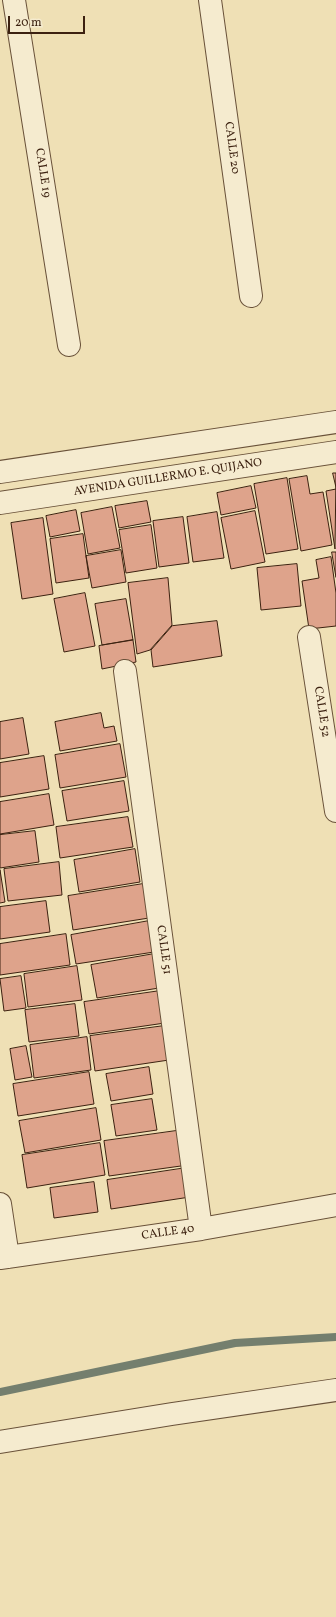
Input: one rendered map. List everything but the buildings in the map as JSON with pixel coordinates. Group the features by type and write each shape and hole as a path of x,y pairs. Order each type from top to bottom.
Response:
{"street":[{"name":"CALLE 19","path":"14,0 69,345"},
{"name":"CALLE 20","path":"210,0 251,296"},
{"path":"0,472 336,422"},
{"path":"242,436 246,466"},
{"name":"AVENIDA GUILLERMO E. QUIJANO","path":"0,503 336,452"},
{"name":"CALLE 52","path":"309,637 336,811"},
{"name":"CALLE 51","path":"125,671 201,1228"},
{"path":"0,1204 4,1258"},
{"name":"CALLE 40","path":"4,1258 201,1228 336,1204"},
{"path":"0,1442 164,1415 336,1390"}],"waterway":[{"path":"0,1392 235,1343 336,1337"}]}
